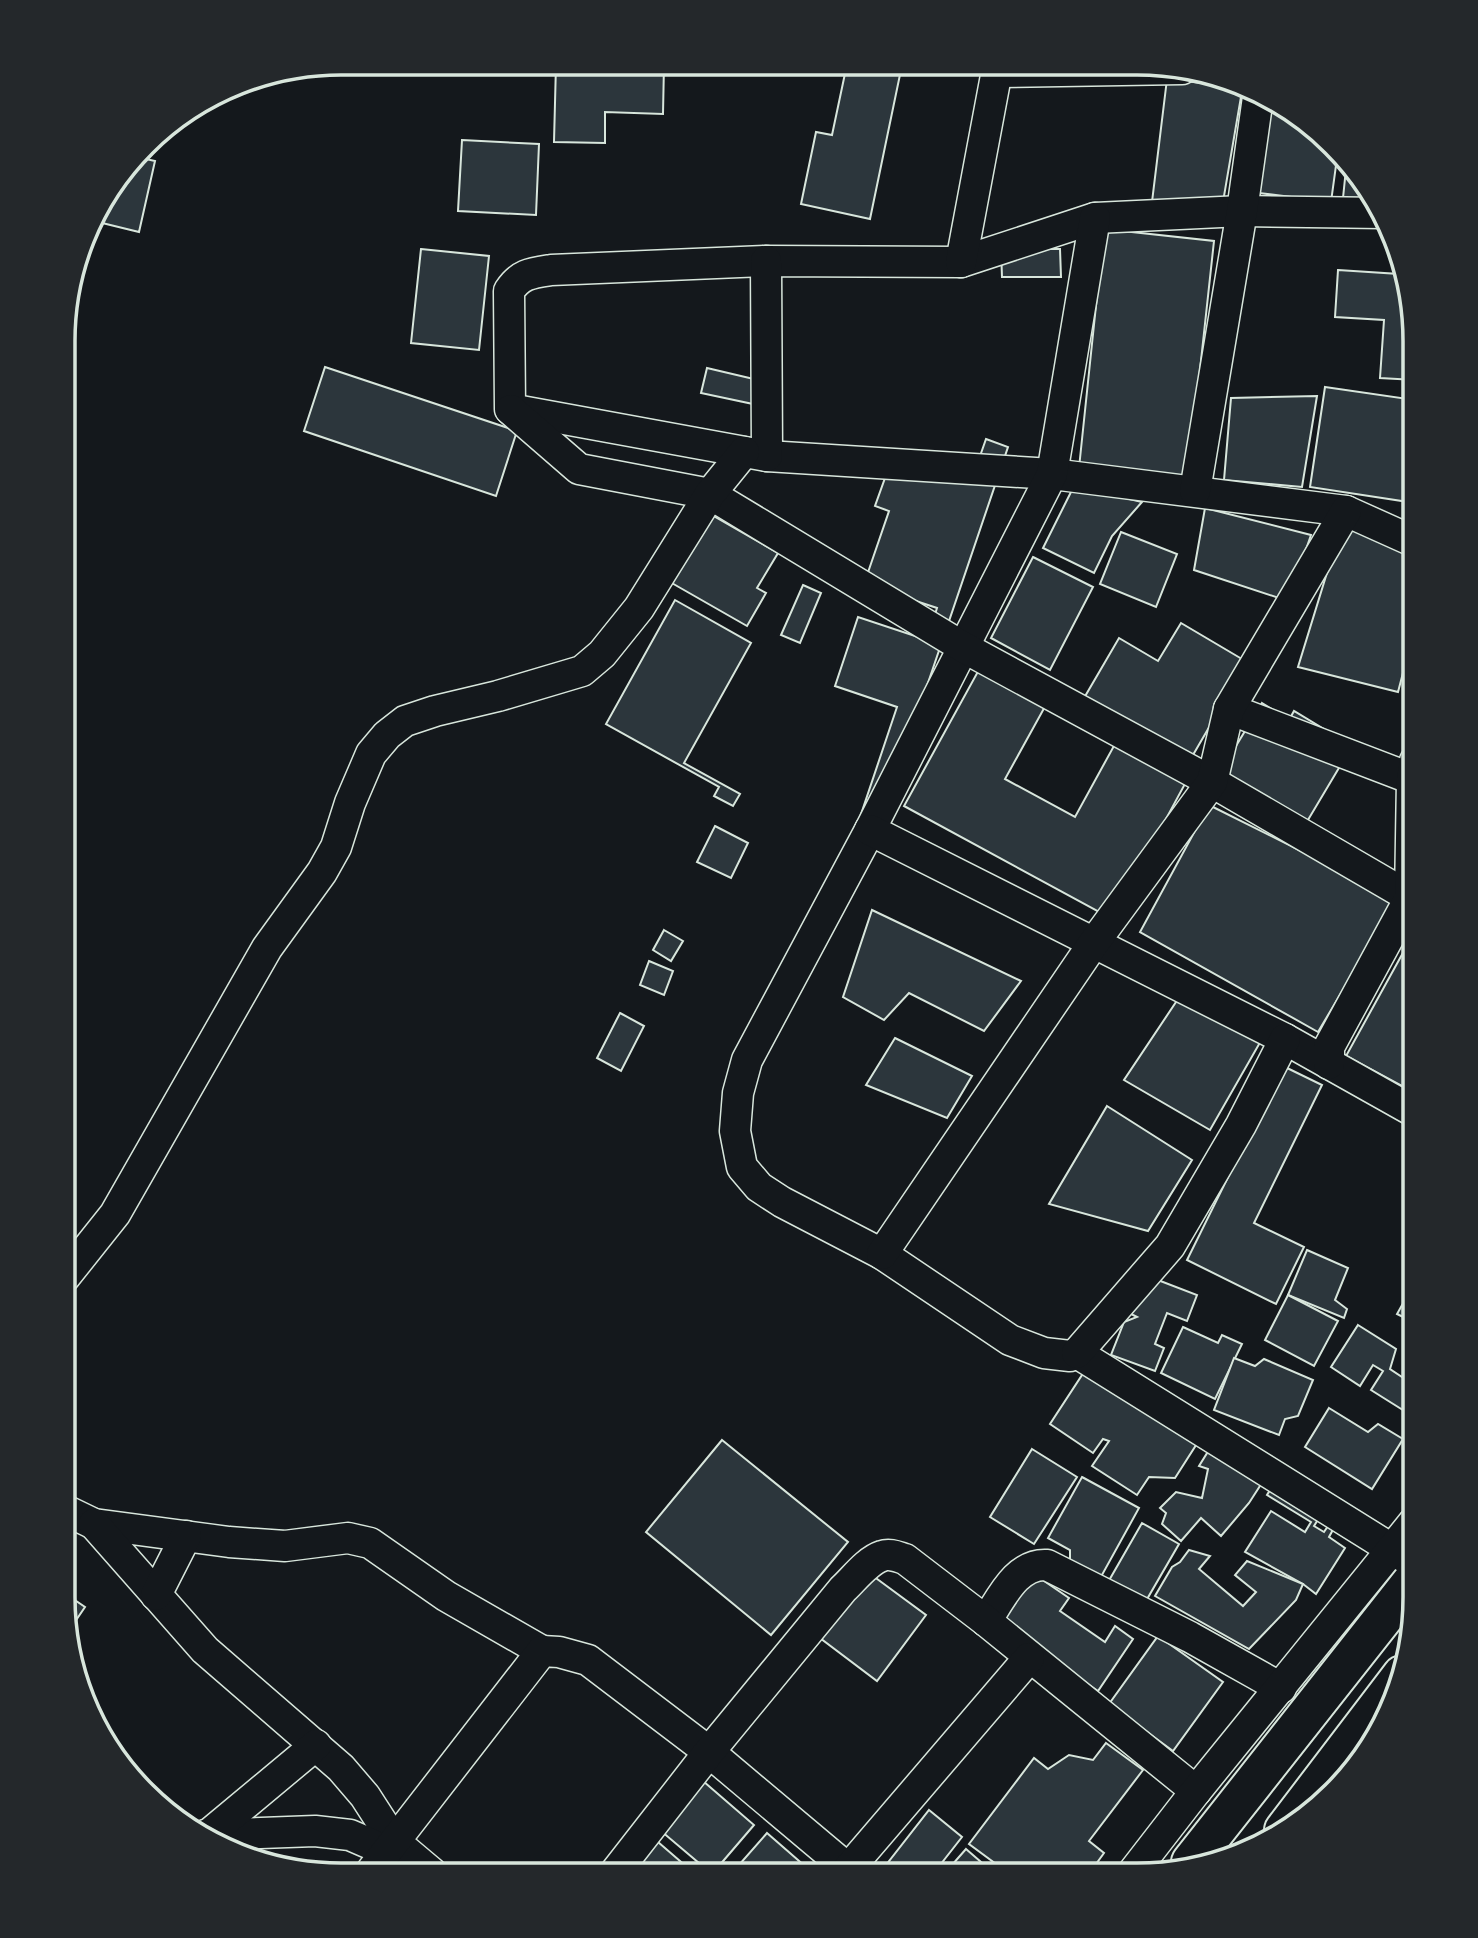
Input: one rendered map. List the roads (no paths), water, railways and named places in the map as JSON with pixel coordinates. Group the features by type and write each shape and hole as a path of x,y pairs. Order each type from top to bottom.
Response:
{"main road":[{"path":"1195,1857 1403,1571"},
{"path":"1304,1804 1382,1702"}],"street":[{"path":"961,262 996,75"},
{"path":"1195,491 1242,211 1257,104"},
{"path":"1369,212 1242,211 1095,218 961,262 766,261 530,273 516,280 509,291 510,409 579,469 710,494 963,646 1212,782 1403,894"},
{"path":"1095,218 1052,474 870,830 747,1060 738,1093 735,1131 742,1167 759,1187 782,1202 882,1254 1010,1340 1044,1353 1070,1356 1077,1353 1170,1246 1241,1125 1285,1039"},
{"path":"75,1264 115,1214 267,948 323,872 336,847 349,803 371,754 405,721 582,671 602,654 639,608 710,494 756,454 766,261"},
{"path":"510,409 756,454 1052,474 1346,511 1403,537"},
{"path":"882,1254 1093,944 1212,782 1229,709 1346,511"},
{"path":"1229,709 1403,769"},
{"path":"870,830 1285,1039 1403,1105"},
{"path":"1329,1064 1329,1047 1403,915"},
{"path":"1077,1353 1403,1561"},
{"path":"75,1515 94,1524 229,1542 285,1546 348,1538 370,1543 446,1596 542,1651 559,1652 588,1660 709,1752 837,1863"},
{"path":"94,1524 205,1650 316,1745 366,1796 383,1855"},
{"path":"156,1595 186,1536"},
{"path":"623,1863 709,1752 843,1589 882,1555 905,1559 1196,1791"},
{"path":"986,1621 1023,1570 1036,1564 1046,1565 1190,1637 1281,1688"},
{"path":"1140,1863 1281,1688 1403,1569"},
{"path":"383,1855 542,1651"},
{"path":"857,1863 1029,1658"},
{"path":"213,1830 316,1745"},
{"path":"222,1834 315,1831 350,1835 383,1855 405,1863"}]}
